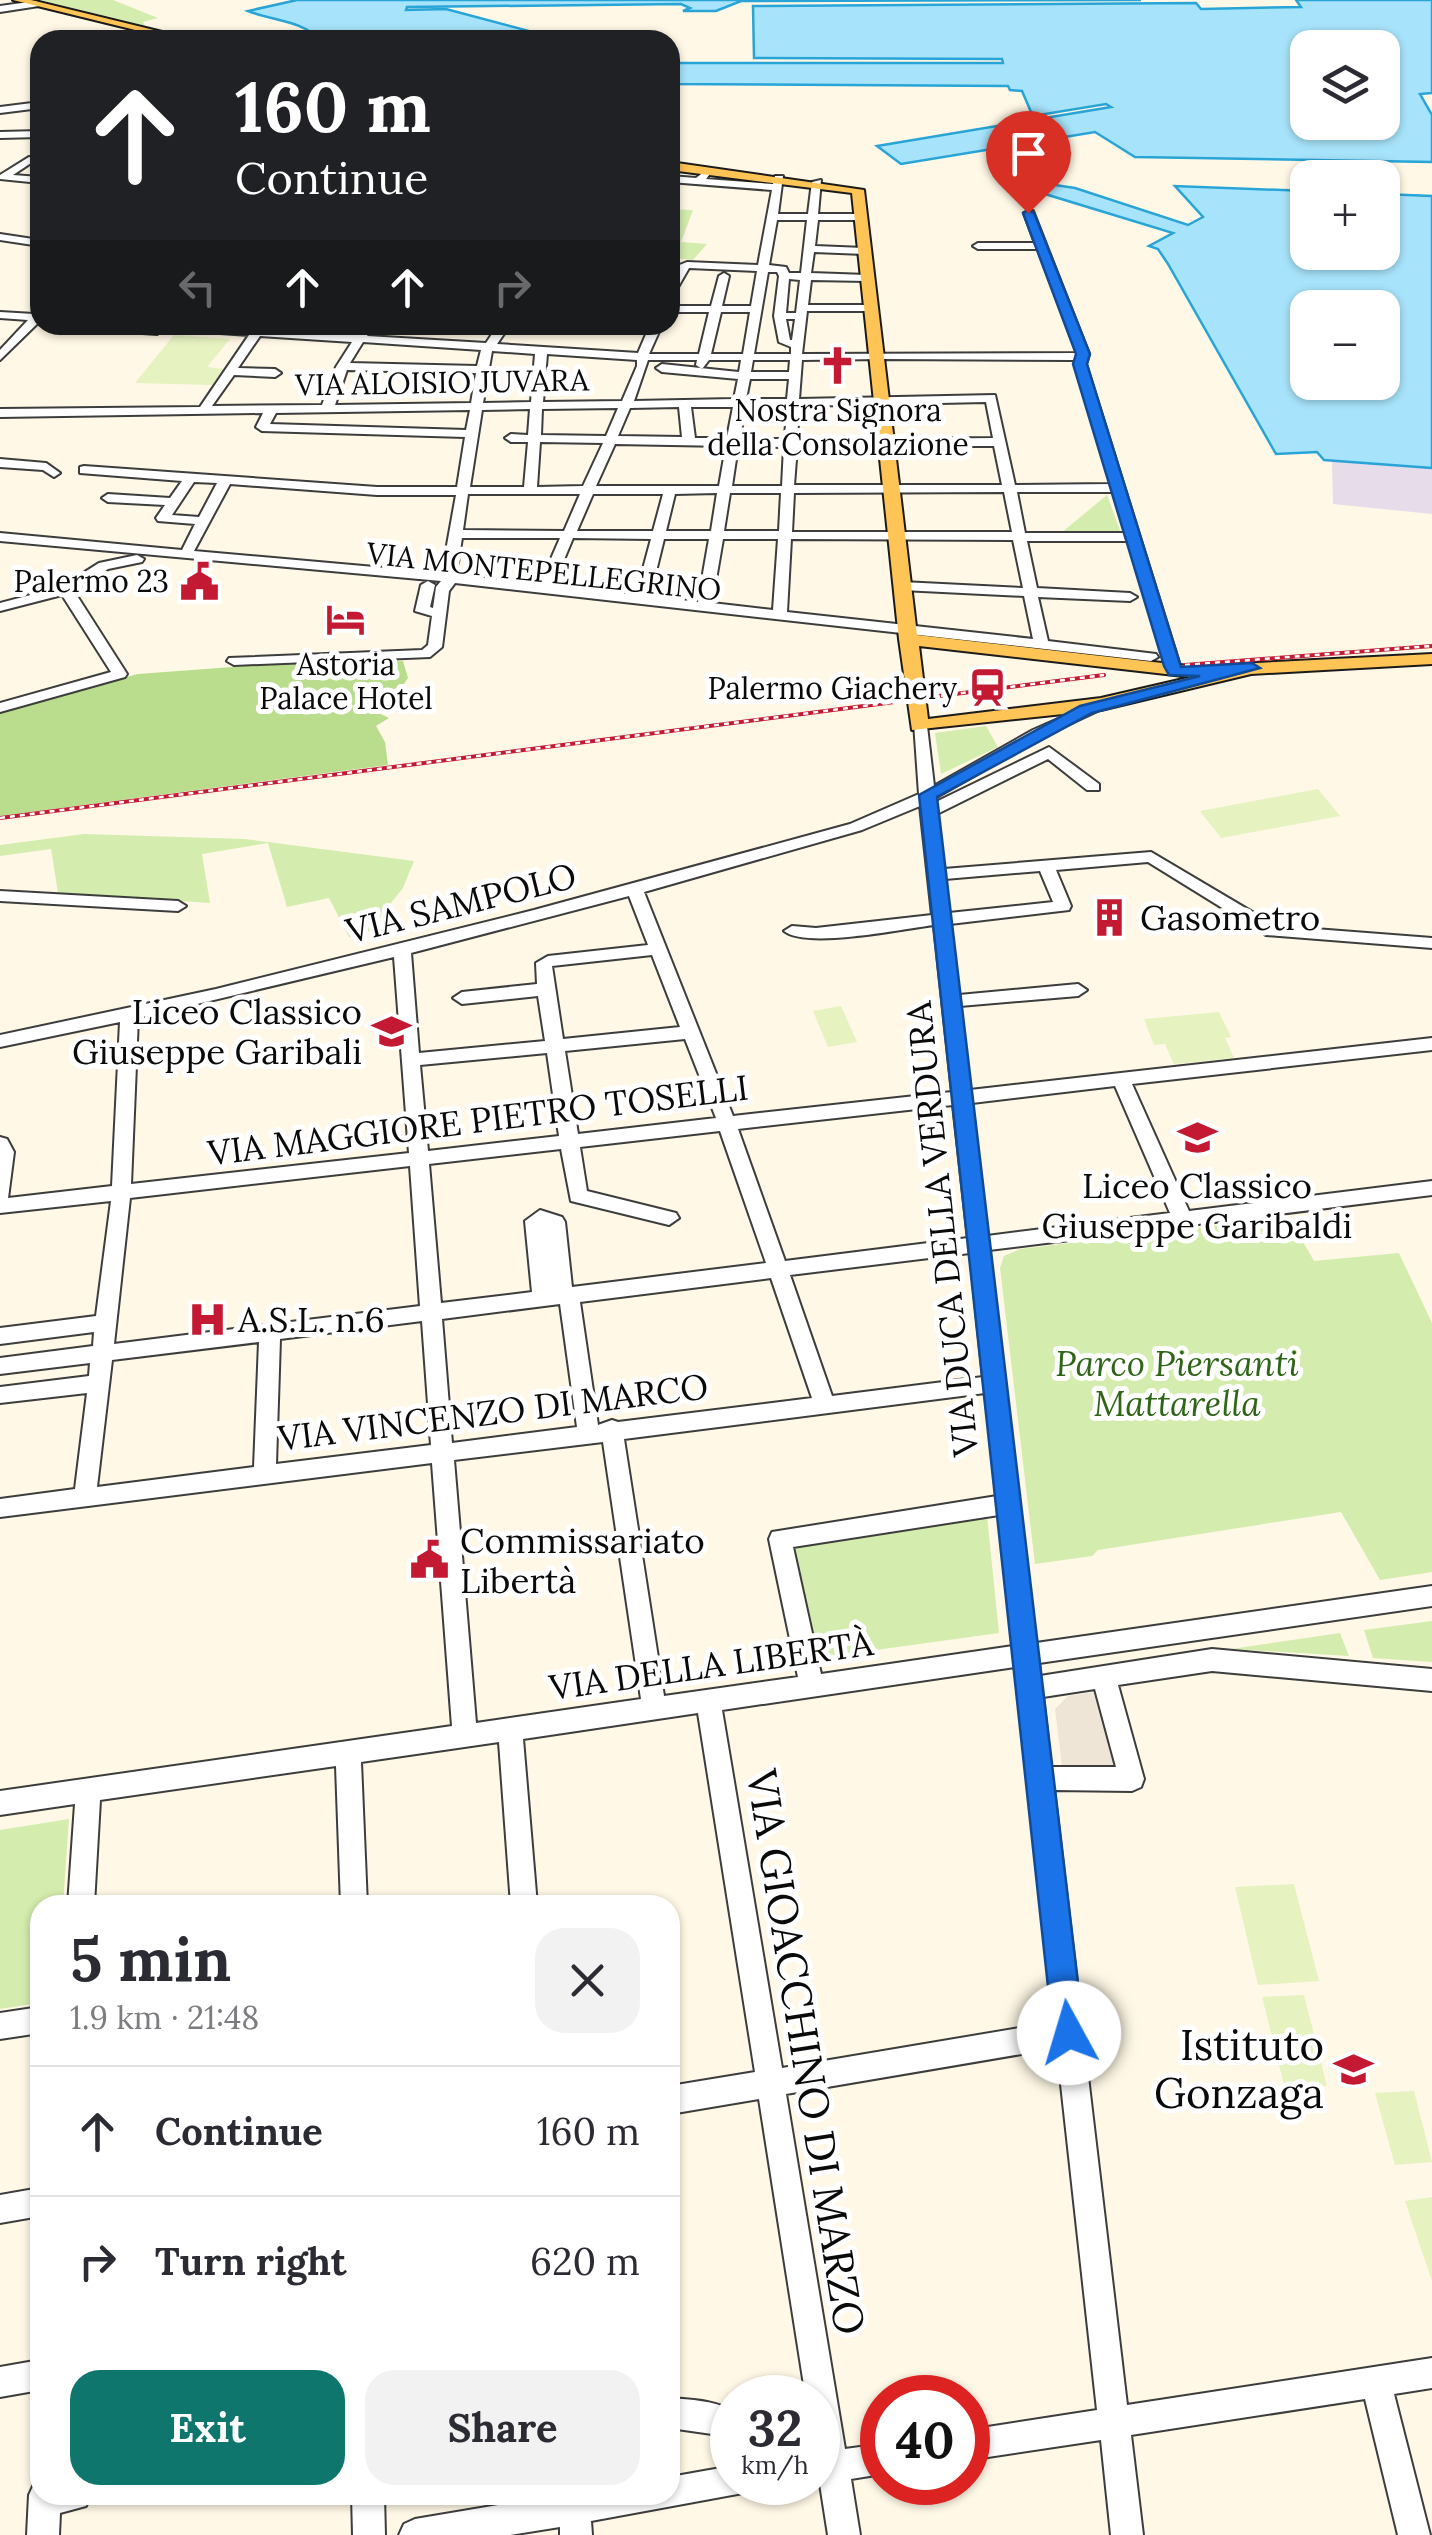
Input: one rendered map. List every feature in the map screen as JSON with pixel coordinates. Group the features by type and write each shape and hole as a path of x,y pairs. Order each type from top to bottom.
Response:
{"main road":[{"path":"18,0 149,30"},
{"path":"680,169 703,175 856,188 884,400 919,726 1101,704 1252,668"},
{"path":"911,633 1175,672 1432,657"},
{"path":"1101,704 1110,698 1119,682 1116,670 1104,663"}],"street":[{"path":"0,9 35,2"},
{"path":"0,113 30,109"},
{"path":"18,128 30,130"},
{"path":"0,135 30,132"},
{"path":"30,160 4,177 30,181"},
{"path":"680,177 703,175"},
{"path":"0,181 30,182"},
{"path":"780,615 797,351 818,182"},
{"path":"704,606 778,183"},
{"path":"1028,213 1083,357 1080,364 1175,672"},
{"path":"772,217 861,216"},
{"path":"0,237 30,242"},
{"path":"0,252 20,240"},
{"path":"978,246 1043,246"},
{"path":"811,250 864,251"},
{"path":"682,270 724,276 762,272"},
{"path":"682,270 868,278"},
{"path":"680,274 682,270"},
{"path":"785,273 780,316 785,342 797,351"},
{"path":"700,372 724,276"},
{"path":"780,316 872,308"},
{"path":"680,309 756,309"},
{"path":"0,315 30,318"},
{"path":"2,353 30,327"},
{"path":"202,410 255,335 541,351 700,372 795,376"},
{"path":"327,409 343,366 362,335"},
{"path":"234,661 425,654 435,647 438,612 422,611 441,584 456,534 488,350 498,335"},
{"path":"545,588 652,335"},
{"path":"530,491 541,351"},
{"path":"642,362 797,351 878,356 1083,357"},
{"path":"343,366 484,370"},
{"path":"229,370 275,373"},
{"name":"VIA ALOISIO JUVARA","path":"0,414 991,398 1000,442"},
{"path":"684,404 689,443"},
{"path":"271,410 262,427 473,434"},
{"path":"510,438 789,446 1000,442 1041,644"},
{"path":"0,463 46,467 54,473 0,479"},
{"path":"84,470 377,491 1118,488"},
{"path":"190,478 164,518 204,521"},
{"path":"186,554 225,481"},
{"path":"642,599 670,490"},
{"path":"108,498 174,502"},
{"path":"456,534 1133,537"},
{"name":"VIA MONTEPELLEGRINO","path":"2,542 186,554 224,562 441,584 545,588 780,615 861,629"},
{"name":"VIA MONTEPELLEGRINO","path":"2,542 137,559 224,562 1151,657"},
{"path":"88,554 104,566"},
{"path":"0,606 66,590 104,566 137,559"},
{"path":"902,586 1130,597"},
{"path":"0,708 120,674 66,590"},
{"path":"929,803 1044,730 1101,704"},
{"name":"VIA DUCA DELLA VERDURA","path":"919,726 1126,2535"},
{"name":"VIA SAMPOLO","path":"0,1041 130,1015 635,890 886,818 1049,752 1094,787"},
{"path":"937,875 1151,857 1272,931 1432,942"},
{"path":"792,931 816,934 1063,906 1046,866"},
{"path":"635,890 727,1124 824,1402"},
{"path":"0,896 178,906"},
{"path":"660,949 554,960 546,963 544,969 578,1196 669,1218"},
{"path":"402,950 465,1736"},
{"path":"462,998 546,989"},
{"path":"952,1001 1078,990"},
{"path":"85,1497 120,1194 130,1015"},
{"path":"411,1060 692,1032"},
{"name":"VIA MAGGIORE PIETRO TOSELLI","path":"0,1206 1432,1044"},
{"path":"1120,1080 1182,1218"},
{"path":"0,1144 6,1152 0,1195"},
{"path":"0,1369 1432,1188"},
{"path":"561,1298 600,1430 654,1708"},
{"path":"0,1336 104,1323"},
{"path":"265,1474 270,1336"},
{"path":"0,1395 98,1384"},
{"name":"VIA VINCENZO DI MARCO","path":"0,1508 824,1402 994,1384"},
{"path":"812,1685 780,1539 1008,1504"},
{"name":"VIA DELLA LIBERTÀ","path":"0,1802 1432,1596"},
{"path":"1030,1688 1212,1660 1432,1680"},
{"path":"1040,1778 1132,1779 1103,1676"},
{"name":"VIA GIOACCHINO DI MARZO","path":"708,1700 811,2375"},
{"path":"510,1729 523,1895"},
{"path":"348,1752 354,1895"},
{"path":"82,1895 88,1790"},
{"path":"0,2026 30,2022"},
{"path":"680,2098 1069,2033"},
{"path":"0,2209 30,2204"},
{"path":"990,2442 1432,2373"},
{"path":"0,2382 30,2376"},
{"path":"1376,2382 1414,2535"},
{"path":"680,2414 710,2417"},
{"path":"680,2490 710,2486"},
{"path":"44,2535 53,2505"},
{"path":"368,2505 369,2535"},
{"path":"415,2535 610,2505"},
{"name":"VIA GIOACCHINO DI MARZO","path":"835,2505 844,2535"}],"shaded area":[{"path":"1332,461 1432,468 1432,514 1333,504"},
{"path":"1101,1691 1132,1779 1063,1775 1055,1709 1068,1696"}],"green space":[{"path":"41,0 113,0 158,18 143,22 145,26"},
{"path":"680,209 693,210 681,242 707,244 693,260 680,259"},
{"path":"174,335 230,339 207,367 224,369 212,385 135,383"},
{"path":"1107,495 1121,533 1061,533"},
{"path":"403,661 408,678 399,691 372,710 389,718 376,726 385,742 388,765 0,816 0,711 138,674 272,664"},
{"path":"986,726 998,747 941,774 935,733"},
{"path":"1318,789 1340,816 1221,838 1200,811"},
{"path":"84,834 245,839 414,861 403,888 365,936 349,937 329,898 287,907 268,843 202,854 210,903 58,893 51,849 0,856 0,845"},
{"path":"841,1006 857,1042 828,1047 813,1011"},
{"path":"1219,1012 1231,1037 1225,1038 1234,1058 1174,1064 1165,1044 1154,1045 1144,1019"},
{"name":"Parco Piersanti Mattarella","path":"1289,1217 1314,1261 1399,1253 1432,1323 1432,1572 1380,1580 1341,1512 1098,1550 1092,1556 1035,1564 1000,1268 1004,1256 1020,1249"},
{"path":"987,1516 999,1633 818,1658 793,1546"},
{"path":"1432,1621 1432,1662 1373,1658 1364,1630"},
{"path":"1340,1633 1349,1656 1231,1649"},
{"path":"69,1819 64,1895 30,1895 30,2004 0,2009 0,1830"},
{"path":"1294,1884 1319,1981 1258,1985 1235,1887"},
{"path":"1304,1995 1327,2086 1285,2089 1262,1997"},
{"path":"1414,2091 1432,2162 1395,2165 1375,2093"},
{"path":"1432,2197 1432,2281 1405,2201"}],"water":[{"path":"297,0 1141,0 741,1 716,11 683,11 690,8 681,4 407,7 406,10 446,9 525,30 307,30 248,11"},
{"path":"1296,0 1432,0 1432,93 1420,94 1432,115 1432,162 1135,157 1095,132 901,164 877,146 1111,107 1106,104 1039,115 1031,112 1022,91 1010,90 1008,86 680,84 680,63 1003,63 1002,59 754,58 753,6 1196,3 1201,9 1301,7"},
{"path":"1031,184 1075,188 1188,225 1203,217 1175,186 1290,190 1290,270 1400,270 1400,195 1432,196 1432,468 1324,460 1317,452 1276,454 1168,264 1158,249 1149,246 1173,233 1045,194"}],"railway":[{"path":"1185,665 1432,646"},
{"path":"931,697 1104,675"},
{"path":"0,818 902,701"}],"place":[{"name":"Nostra Signora della Consolazione","path":"838,366"},
{"name":"Palermo 23","path":"199,581"},
{"name":"Astoria Palace Hotel","path":"346,620"},
{"name":"Palermo Giachery","path":"987,688"},
{"name":"Gasometro","path":"1110,917"},
{"name":"Liceo Classico Giuseppe Garibali","path":"392,1031"},
{"name":"Liceo Classico Giuseppe Garibaldi","path":"1197,1138"},
{"name":"A.S.L. n.6","path":"208,1319"},
{"name":"Commissariato Libertà","path":"430,1560"},
{"name":"Istituto Gonzaga","path":"1354,2069"}],"route":[{"path":"1028,213 1083,354 1080,364 1172,666 1175,672 1252,668 1101,704 1015,745 928,795 1069,2033"}]}
